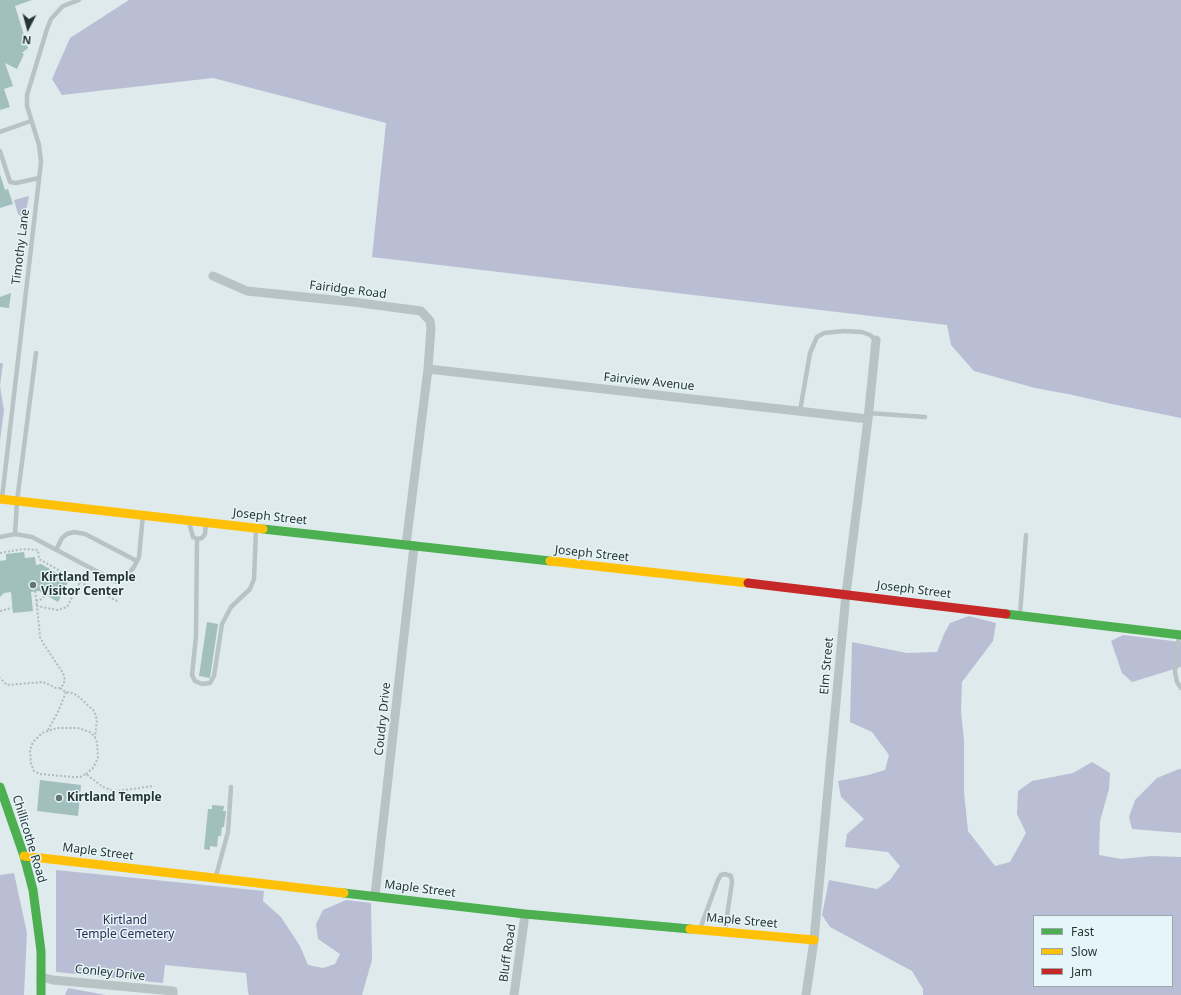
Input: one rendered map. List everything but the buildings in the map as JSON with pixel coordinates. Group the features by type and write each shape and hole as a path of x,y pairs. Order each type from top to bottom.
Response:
{"street":[{"name":"Fairidge Road","path":"213,276 247,291 421,311 430,321 431,328 428,369"},
{"name":"Elm Street","path":"806,995 814,940 846,594 876,340"},
{"name":"Fairview Avenue","path":"428,369 800,411 868,416"},
{"name":"Coudry Drive","path":"375,895 428,369"},
{"name":"Joseph Street","path":"1,500 846,594 1180,635"},
{"name":"Chillicothe Road","path":"0,787 24,856 33,890 38,920 41,995"},
{"name":"Maple Street","path":"24,856 375,895 525,914 814,940"},
{"name":"Bluff Road","path":"514,995 525,914"},
{"name":"Conley Drive","path":"41,977 53,980 173,991 173,995"}],"lane":[{"name":"Timothy Lane","path":"1,500 41,153 26,106 26,99 29,84 48,26 54,15 63,6 79,0"},
{"path":"0,132 31,121"},
{"path":"0,151 10,182 16,183 39,178"},
{"path":"800,411 810,353 817,337 824,333 844,331 870,335 876,340"},
{"path":"15,534 17,501 36,352"},
{"path":"868,416 925,417"},
{"path":"0,537 15,534 32,537 117,582 128,574 137,561 140,551 143,516"},
{"path":"189,520 191,533 193,537 197,539"},
{"path":"197,539 202,538 205,534 206,522"},
{"path":"197,539 196,636 192,675 195,682 202,684 210,683 214,676 222,624 231,607 250,589 254,579 256,528"},
{"path":"56,550 62,538 67,534 74,532 85,534 137,561"},
{"path":"1020,615 1026,535"},
{"path":"1180,635 1176,672 1177,682 1181,688"},
{"path":"215,878 228,832 231,786"},
{"path":"700,930 718,880 721,875 725,874 731,876 732,882 725,932"}],"path":[{"path":"0,554 23,549 38,550 39,559 119,602"},
{"path":"37,606 58,610 67,607 80,582"},
{"path":"35,591 40,637 64,673 63,686 60,688"},
{"path":"36,601 42,599 45,595"},
{"path":"0,611 12,608"},
{"path":"0,678 7,685 43,682 56,688 60,688 66,692 73,693 94,711 96,720 95,737 98,758 93,768 80,777 40,774 34,771 31,764 30,750 33,742 42,733 48,730 66,727 78,728 90,732 95,737"},
{"path":"48,730 58,712 66,692"},
{"path":"86,774 103,788 111,790 117,791 154,786"}],"green space":[{"path":"129,0 1181,0 1181,418 1035,388 974,371 951,345 947,325 372,257 386,123 213,78 62,95 52,79 70,38"},
{"path":"29,196 27,206 22,217 18,214 14,200"},
{"path":"0,363 3,363 0,386"},
{"path":"0,386 4,410 0,441"},
{"path":"969,616 996,623 993,641 962,682 961,711 964,741 964,792 968,831 995,866 1010,862 1026,833 1017,814 1018,791 1032,781 1073,773 1092,762 1110,773 1109,789 1100,821 1099,855 1121,859 1152,856 1181,857 1181,995 923,995 923,989 912,971 830,927 822,915 829,880 877,889 890,880 900,866 888,852 845,847 847,834 864,819 841,797 838,781 885,770 889,755 872,732 850,722 852,642 907,653 937,652 950,623"},
{"path":"1123,635 1181,642 1181,667 1132,682 1122,673 1111,641"},
{"path":"1181,769 1181,833 1132,829 1129,817 1135,800 1157,778"},
{"name":"Kirtland Temple Cemetery","path":"56,870 264,891 263,901 281,917 300,946 308,965 323,968 335,964 340,954 318,939 316,924 323,910 346,900 371,903 372,960 362,995 249,995 246,973 165,965 163,983 56,972"},
{"path":"14,873 27,933 24,995 0,995 0,875"},
{"path":"68,988 106,995 65,995"}],"traffic: fast":[{"path":"263,529 550,561"},
{"path":"1006,614 1181,635"},
{"path":"0,787 24,856 33,890 41,951 41,995"},
{"path":"344,893 525,914 690,929"}],"traffic: slow":[{"path":"0,499 263,529"},
{"path":"550,561 748,583"},
{"path":"24,856 344,893"},
{"path":"690,929 814,940"}],"traffic: jam":[{"path":"748,583 1006,614"}],"place":[{"name":"Kirtland Temple Visitor Center","path":"33,585"},
{"name":"Kirtland Temple","path":"59,798"}]}
